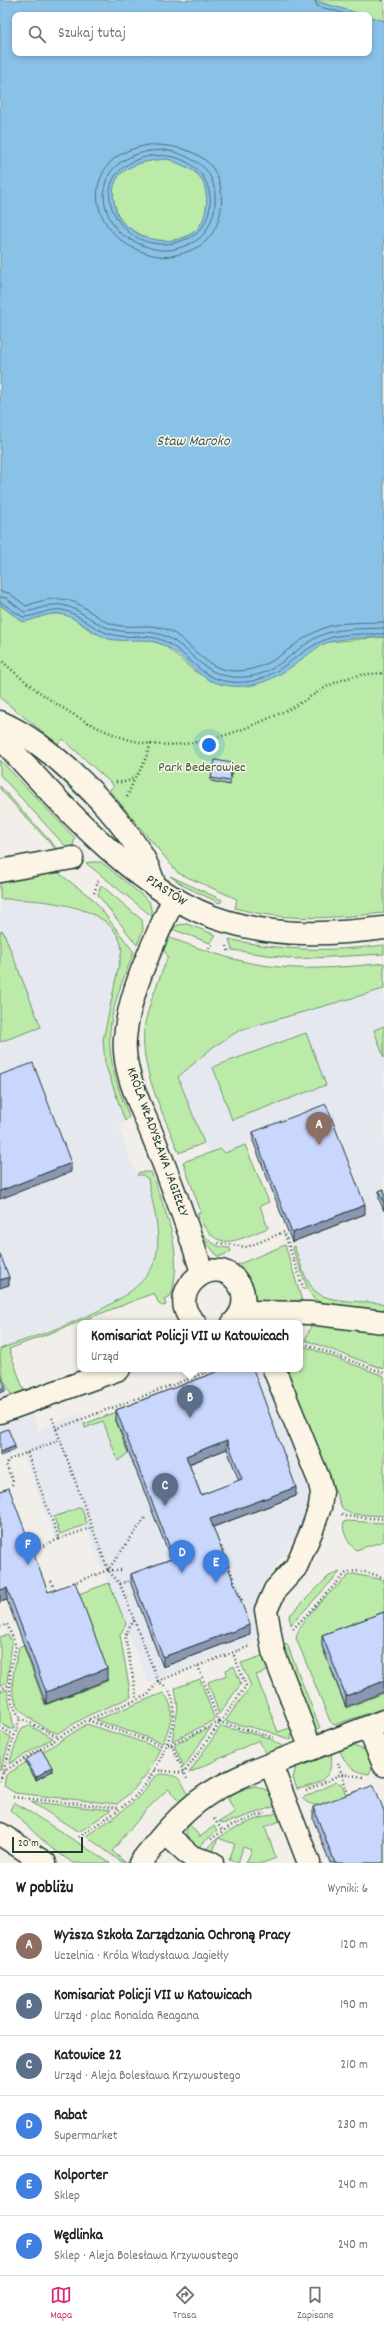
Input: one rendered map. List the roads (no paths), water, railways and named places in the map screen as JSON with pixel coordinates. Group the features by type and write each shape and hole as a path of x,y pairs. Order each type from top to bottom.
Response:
{"street":[{"path":"0,722 13,727 52,755 98,799 129,835 144,858 155,886"},
{"name":"PIASTÓW","path":"0,737 71,812 128,865 155,886 174,898 225,921 263,930 301,934 384,928"},
{"path":"0,871 72,858"},
{"name":"KRÓLA WŁADYSŁAWA JAGIEŁŁY","path":"174,898 134,995 125,1039 126,1053 134,1087 189,1229 202,1273"},
{"path":"188,1319 184,1296 187,1288 202,1273 214,1271 232,1277 243,1293 242,1319 280,1313 309,1313 384,1322"},
{"path":"0,1412 111,1372"},
{"path":"275,1372 319,1480 322,1492 320,1507 296,1567 275,1590 266,1610 270,1638 311,1749"},
{"path":"140,1863 182,1815 207,1795 271,1765 376,1724 384,1764"},
{"path":"271,1765 309,1863"},
{"path":"166,1833 192,1857 212,1863"},
{"path":"0,1834 45,1863"}],"water":[{"name":"Staw Maroko","path":"0,0 312,0 354,12 12,12 12,56 372,56 372,17 384,21 384,637 349,638 329,642 320,646 281,674 253,685 232,686 220,684 201,675 172,650 157,642 109,639 103,637 73,618 61,614 46,615 23,622 0,605","holes":["168,159 189,168 200,177 207,197 203,219 200,226 195,231 189,235 174,240 166,241 151,239 137,233 122,221 118,215 114,200 114,188 117,179 123,172 132,166 155,160"]}],"place":[{"name":"Wyższa Szkoła Zarządzania Ochroną Pracy","path":"319,1145"},
{"name":"Komisariat Policji VII w Katowicach","path":"190,1418"},
{"name":"Katowice 22","path":"165,1506"},
{"name":"Wędlinka","path":"28,1565"},
{"name":"Rabat","path":"182,1573"},
{"name":"Kolporter","path":"216,1583"}],"park label":[{"name":"Park Bederowiec","path":"202,768"}]}
